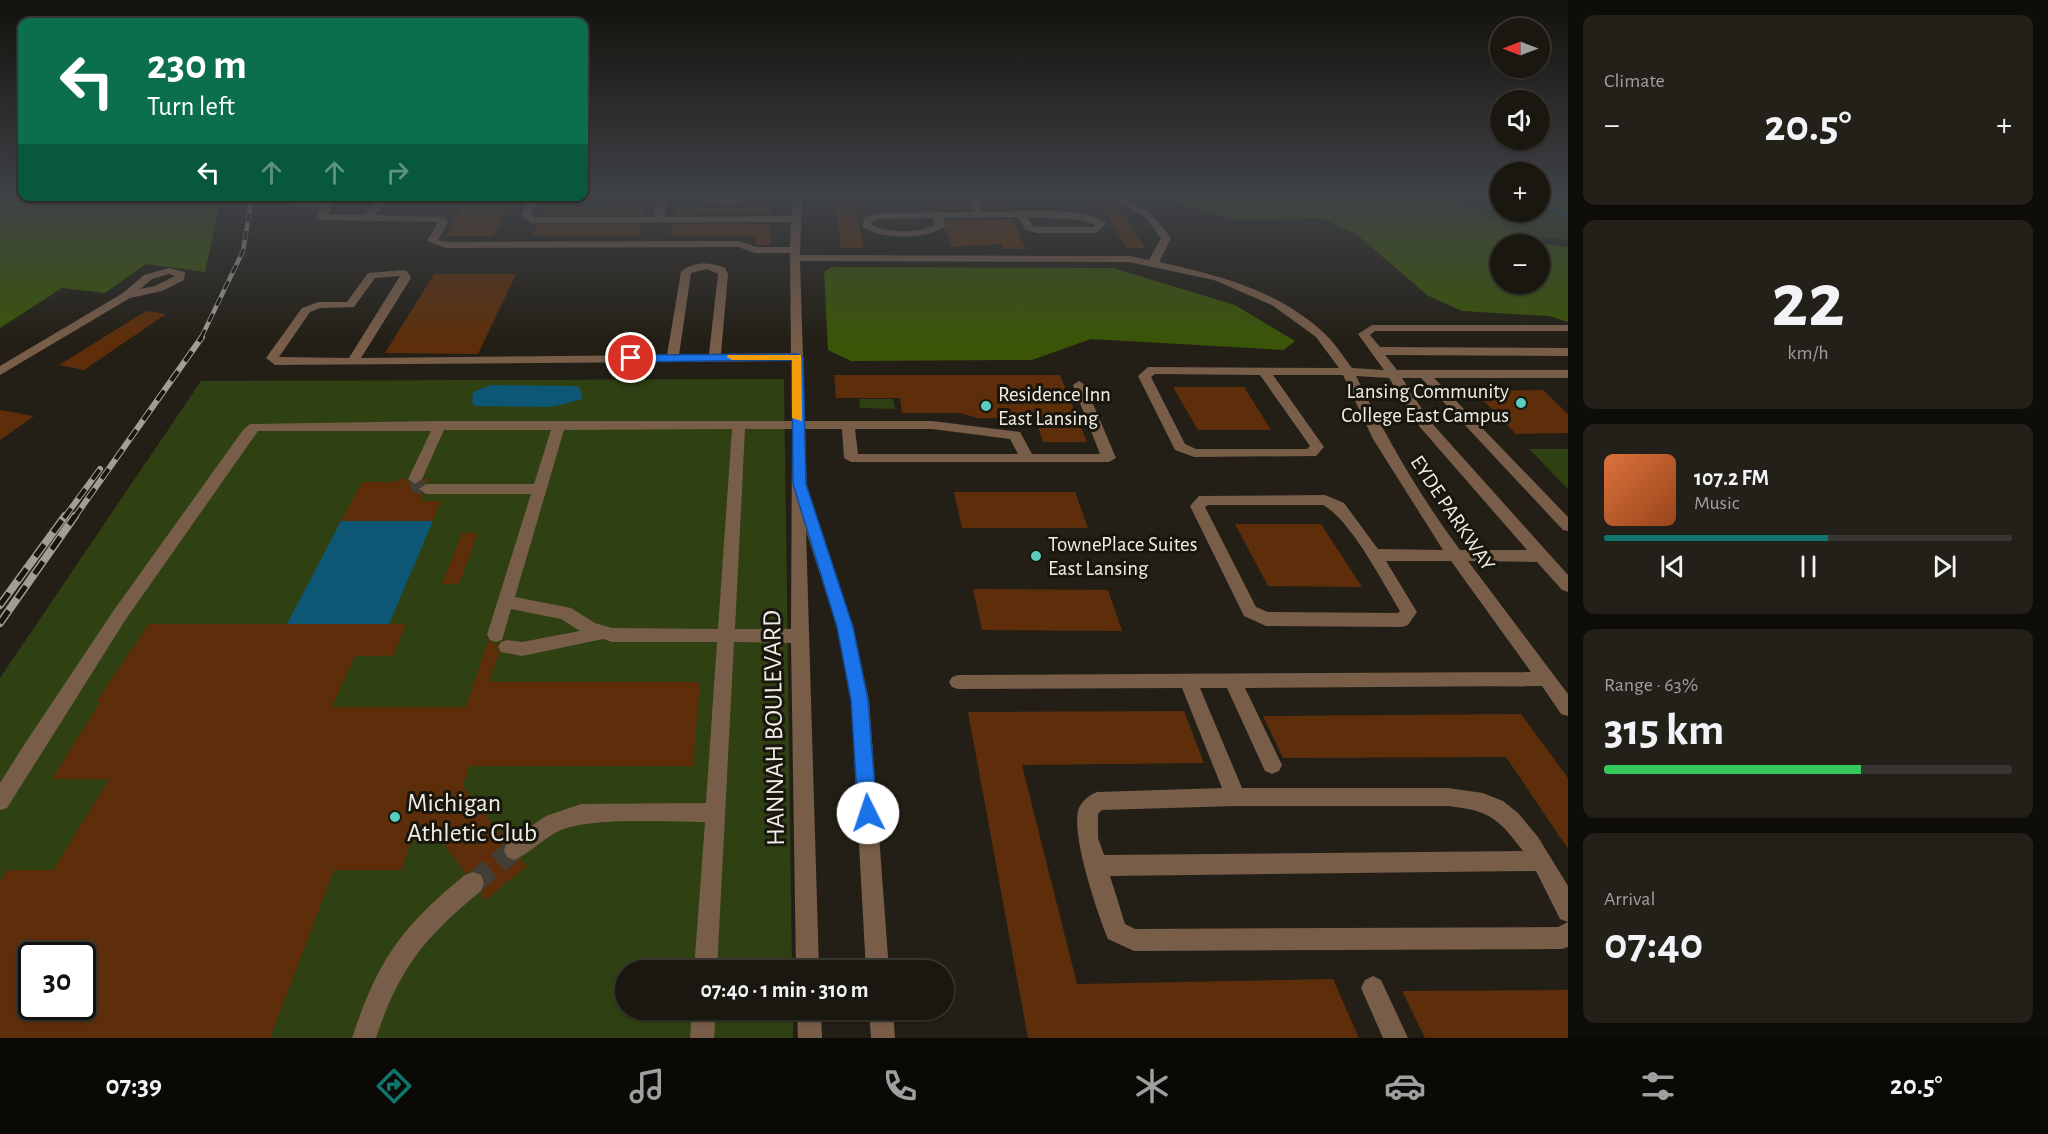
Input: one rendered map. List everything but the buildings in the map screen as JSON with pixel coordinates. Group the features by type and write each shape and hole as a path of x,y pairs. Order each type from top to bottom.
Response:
{"street":[{"name":"EYDE PARKWAY","path":"744,245 755,250 795,254 1099,257 1154,263 1217,278 1276,303 1320,335 1347,370 1380,439 1435,528 1568,708"},
{"name":"HANNAH BOULEVARD","path":"795,245 800,484 800,636 808,960"},
{"path":"1154,263 1162,245"},
{"path":"672,358 686,272 703,266 714,266 723,274 715,357"},
{"path":"353,362 406,278 403,273 372,275 350,305 318,305 306,310 272,358 279,362 353,362 797,357"},
{"path":"0,371 127,295"},
{"path":"1568,328 1372,328 1364,334 1424,423 1568,586"},
{"path":"1508,328 1565,377"},
{"path":"1377,351 1568,352"},
{"path":"1264,372 1317,447 1311,453 1194,453 1179,447 1144,376 1152,370 1264,372 1347,370 1393,374 1565,377"},
{"path":"1424,374 1568,526"},
{"path":"848,425 851,458 1108,458 1079,385"},
{"path":"0,801 46,724 250,430 266,425 932,425 1015,435 1027,458"},
{"path":"440,425 421,484 539,489"},
{"path":"559,425 505,601 502,641 522,649 601,633 621,636 800,636"},
{"path":"707,960 739,425"},
{"name":"HANNAH BOULEVARD","path":"800,484 845,627 860,700 878,960"},
{"path":"1204,501 1325,501 1339,507 1374,555 1409,612 1402,620 1266,619 1250,611 1197,506 1204,501"},
{"path":"1374,555 1455,553 1541,556"},
{"path":"505,601 565,613 601,633"},
{"path":"958,682 1547,679"},
{"path":"1188,680 1236,797"},
{"path":"1232,680 1272,765"},
{"path":"1568,911 1524,836 1500,810 1473,800 1448,797 1236,797 1097,801 1088,811 1088,838 1116,931 1134,940 1562,938 1568,933"},
{"path":"514,850 553,824 581,814 716,813"},
{"path":"1096,867 1539,861"},
{"path":"364,1038 378,995 398,957 426,922 472,883"},
{"path":"1373,988 1396,1038"},
{"path":"702,1038 703,1020"},
{"path":"809,1020 810,1038"},
{"path":"882,1020 883,1038"}],"green space":[{"path":"0,245 211,245 205,272 146,264 105,293 62,288 0,328"},
{"path":"1369,245 1490,245 1490,294 1550,294 1550,245 1568,247 1568,322 1550,316 1462,311 1427,295"},
{"path":"831,267 1113,268 1235,305 1295,341 1284,350 1091,339 1032,360 851,361 828,350 824,272"},
{"name":"Michigan Athletic Club","path":"784,379 792,960 615,960 615,1020 793,1020 793,1038 0,1038 0,678 201,381"},
{"path":"859,399 893,399 895,409 860,408"},
{"path":"1529,449 1568,449 1568,489"}],"water":[{"path":"491,385 575,386 579,387 583,399 551,407 475,406 472,402 473,392"},
{"path":"341,521 433,521 389,624 287,624"}],"tunnel":[{"path":"415,479 417,486 426,489"},
{"path":"473,883 514,850"}],"railway":[{"path":"201,338 244,245"},
{"path":"74,518 202,337"},
{"path":"64,518 100,469"},
{"path":"0,605 65,516"},
{"path":"0,623 75,516"}],"slow traffic":[{"path":"732,357 797,357 798,418"}],"place":[{"name":"Lansing Community College East Campus","path":"1521,403"},
{"name":"Residence Inn East Lansing","path":"986,406"},
{"name":"TownePlace Suites East Lansing","path":"1036,556"},
{"name":"Michigan Athletic Club","path":"395,817"}],"route":[{"path":"631,358 797,357 800,484 845,627 860,700 868,813"}]}
